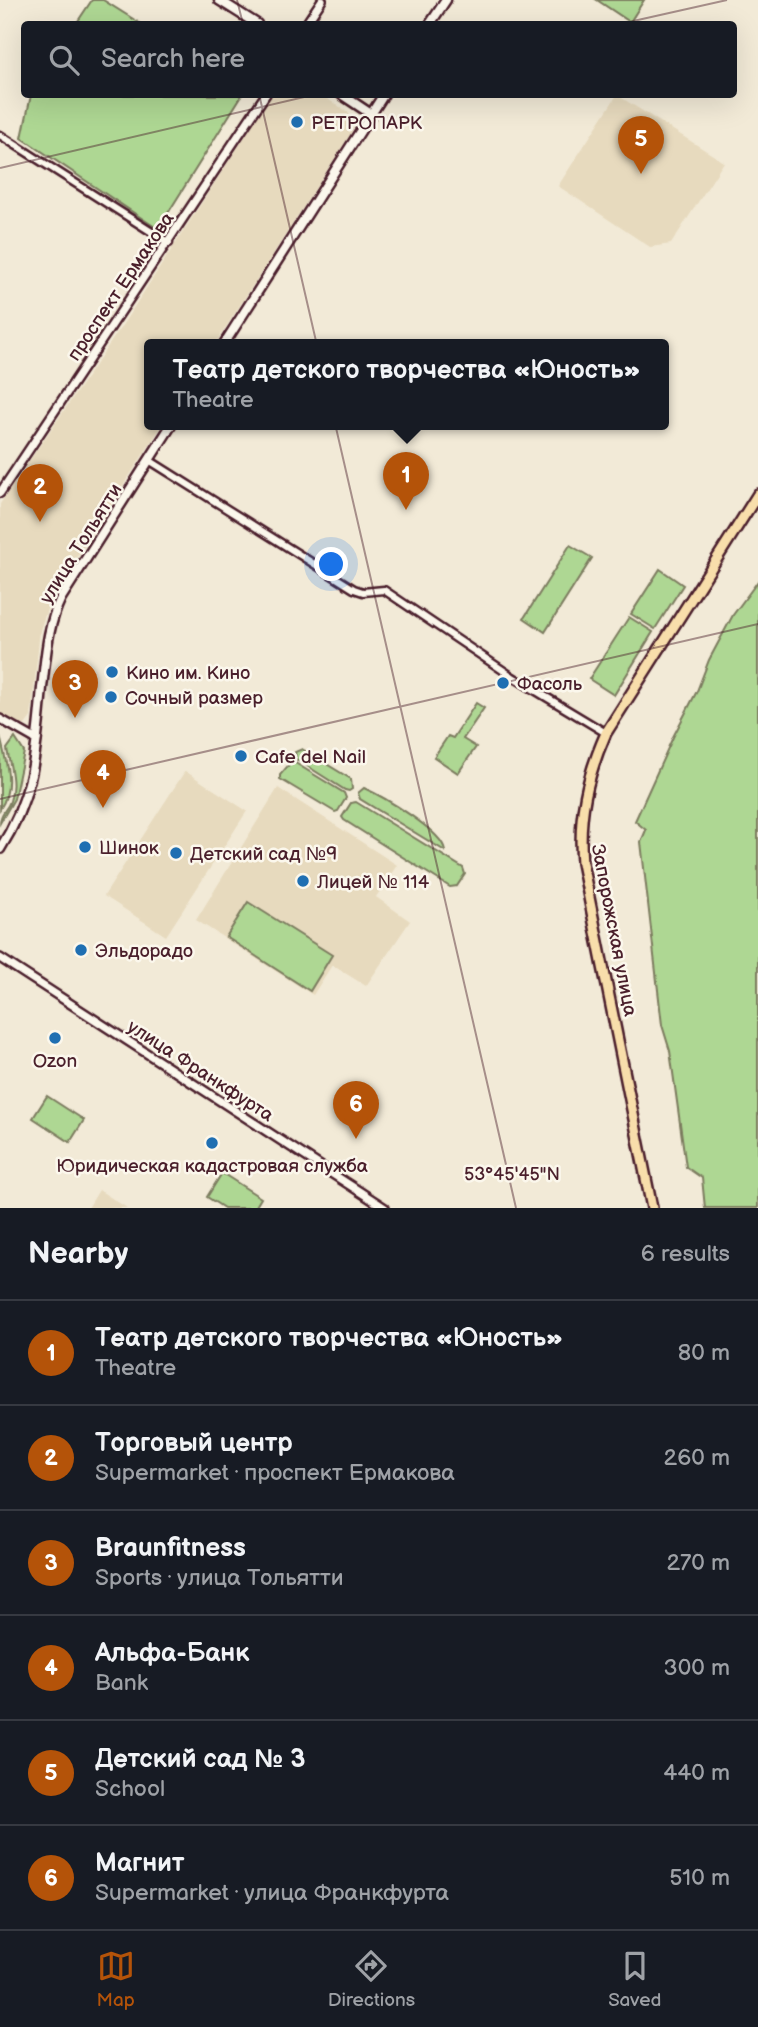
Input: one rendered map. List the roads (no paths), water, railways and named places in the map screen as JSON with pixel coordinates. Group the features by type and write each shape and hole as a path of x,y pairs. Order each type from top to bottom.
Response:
{"main road":[{"path":"219,0 252,21"},
{"path":"432,21 446,0"},
{"path":"347,98 371,114"},
{"path":"227,339 381,98"},
{"name":"улица Тольятти","path":"0,849 25,800 34,764 47,640 53,615 61,598 168,430"},
{"name":"Запорожская улица","path":"652,1208 582,863 580,834 583,803 591,769 606,733 758,494"}],"street":[{"path":"308,21 322,0"},
{"name":"проспект Ермакова","path":"0,493 263,98"},
{"path":"0,135 169,243"},
{"path":"149,460 354,589 363,592 384,590 513,677 606,733"},
{"path":"0,719 37,740"},
{"name":"улица Франкфурта","path":"0,958 385,1208"}],"place":[{"name":"РЕТРОПАРК","path":"297,122"},
{"name":"Детский сад № 3","path":"641,174"},
{"name":"Театр детского творчества «Юность»","path":"406,510"},
{"name":"Торговый центр","path":"40,522"},
{"name":"Кино им. Кино","path":"112,672"},
{"name":"Фасоль","path":"503,683"},
{"name":"Сочный размер","path":"111,697"},
{"name":"Braunfitness","path":"75,718"},
{"name":"Cafe del Nail","path":"241,756"},
{"name":"Альфа-Банк","path":"103,808"},
{"name":"Шинок","path":"85,847"},
{"name":"Детский сад №9","path":"176,853"},
{"name":"Лицей № 114","path":"303,881"},
{"name":"Эльдорадо","path":"81,950"},
{"name":"Ozon","path":"55,1038"},
{"name":"Магнит","path":"356,1139"},
{"name":"Юридическая кадастровая служба","path":"212,1143"}]}
